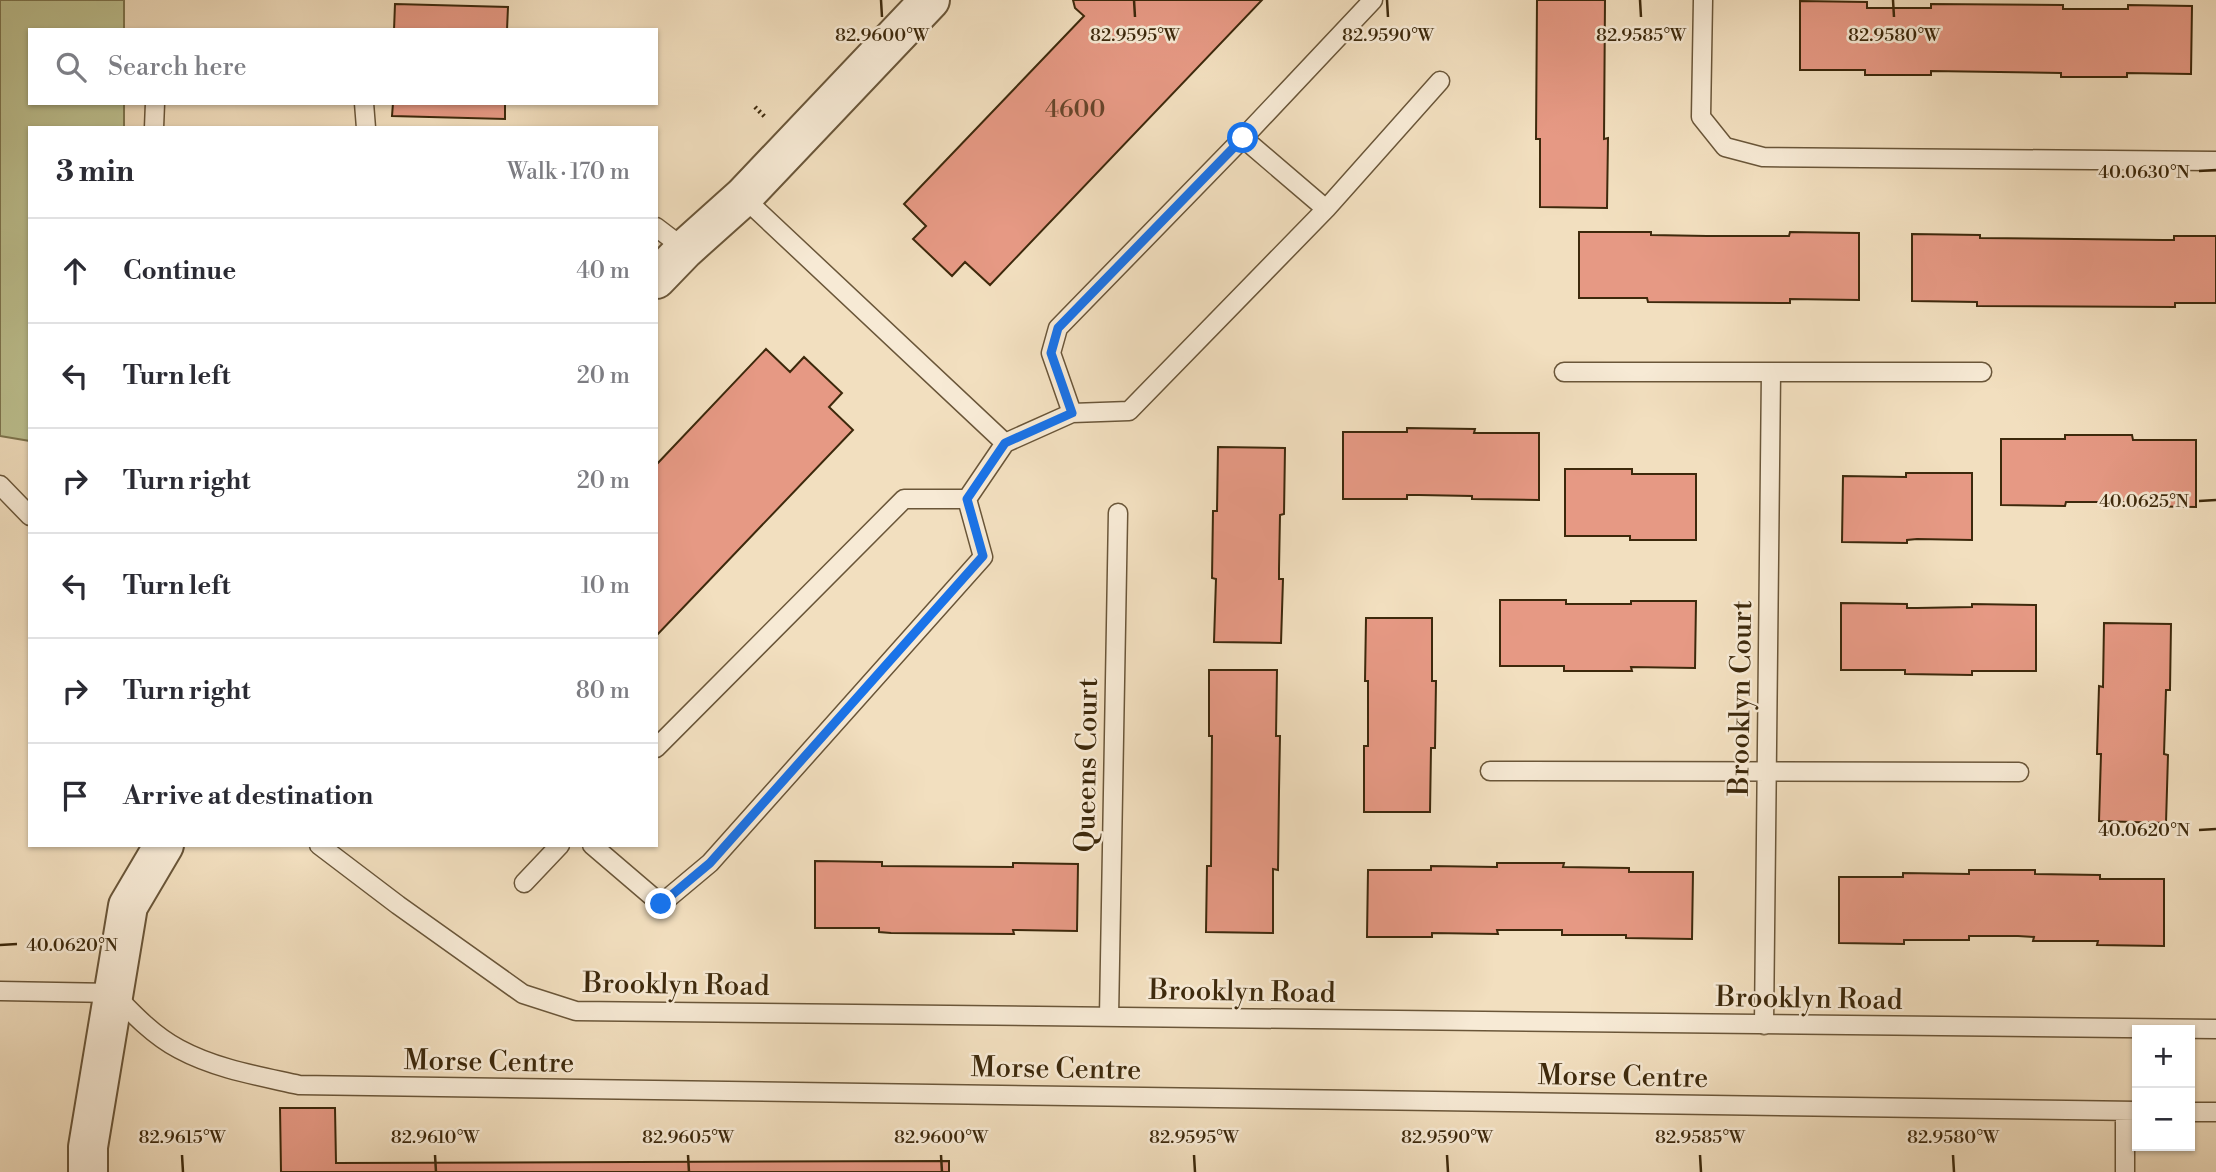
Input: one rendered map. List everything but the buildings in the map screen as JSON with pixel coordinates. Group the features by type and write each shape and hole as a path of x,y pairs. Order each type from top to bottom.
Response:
{"street":[{"path":"658,274 671,238 743,197 930,0"},
{"path":"88,1172 88,1147 128,906 163,847"}],"lane":[{"path":"1072,413 1051,353 1058,328 1373,0"},
{"path":"1703,0 1701,117 1724,147 1763,157 2216,161"},
{"path":"594,847 661,904 710,863 983,556 967,499 1005,443 1072,413 1129,411 1326,209 1440,81"},
{"path":"154,126 155,105"},
{"path":"364,105 366,126"},
{"path":"1243,138 1326,209"},
{"path":"743,197 1005,443"},
{"path":"1564,372 1982,372"},
{"name":"Brooklyn Court","path":"1764,1025 1771,372"},
{"path":"0,485 28,514"},
{"path":"658,746 904,499 967,499"},
{"name":"Queens Court","path":"1109,1017 1118,513"},
{"path":"1490,771 2019,772"},
{"name":"Brooklyn Road","path":"322,847 523,994 576,1011 2216,1029"},
{"path":"524,883 558,847"},
{"path":"0,991 113,993"},
{"name":"Morse Centre","path":"113,993 138,1019 179,1049 230,1070 299,1085 2131,1111"},
{"path":"2125,1172 2131,1111"},
{"path":"2195,1112 2216,1112"}],"path":[{"path":"755,107 769,121"}],"green space":[{"path":"0,0 124,0 124,28 28,28 28,105 124,105 124,126 28,126 28,441 0,436"}],"route":[{"path":"661,904 710,863 983,556 967,499 1005,443 1072,413 1051,353 1058,328 1243,138"}]}
